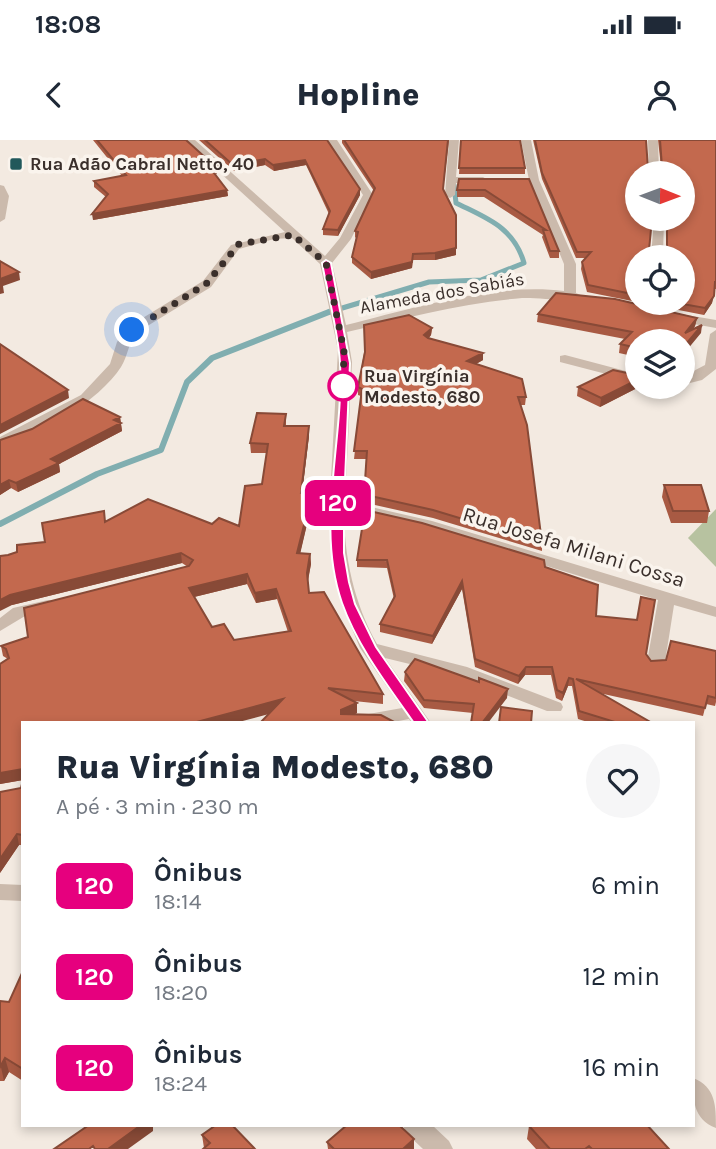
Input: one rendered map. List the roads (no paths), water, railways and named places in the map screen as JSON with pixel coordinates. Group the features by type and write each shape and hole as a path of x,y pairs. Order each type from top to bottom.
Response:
{"street":[{"path":"190,140 326,263 345,363 338,504 338,553 343,582 349,604 369,648 418,718"},
{"path":"326,263 345,239 368,195 332,140"},
{"path":"450,195 454,140"},
{"path":"526,140 529,180 570,264 569,295"},
{"path":"653,140 654,161"},
{"path":"451,180 501,180"},
{"path":"0,188 4,196 0,219"},
{"path":"0,443 86,398 116,365 123,342 132,330 206,284 234,247 272,236 293,235"},
{"name":"Alameda dos Sabiás","path":"340,330 517,294 569,295 591,299"},
{"path":"668,315 716,324"},
{"path":"695,378 711,367 716,334"},
{"path":"565,359 625,374"},
{"name":"Rua Josefa Milani Cossa","path":"338,504 426,524 716,612"},
{"path":"656,662 667,598"},
{"path":"0,626 19,612 63,601"},
{"path":"369,648 461,671 554,707"},
{"path":"378,721 418,718"},
{"path":"0,892 21,893"},
{"path":"695,1091 716,1117"},
{"path":"417,1127 440,1149"}],"waterway":[{"path":"329,312 429,282 481,280 524,263 506,232 488,219 456,203 454,185"},
{"path":"0,524 97,474 161,450 187,382 212,358 334,310"}],"place":[{"name":"Rua Adão Cabral Netto, 40","path":"16,164"},
{"name":"Rua Virgínia Modesto, 680","path":"343,386"}]}
